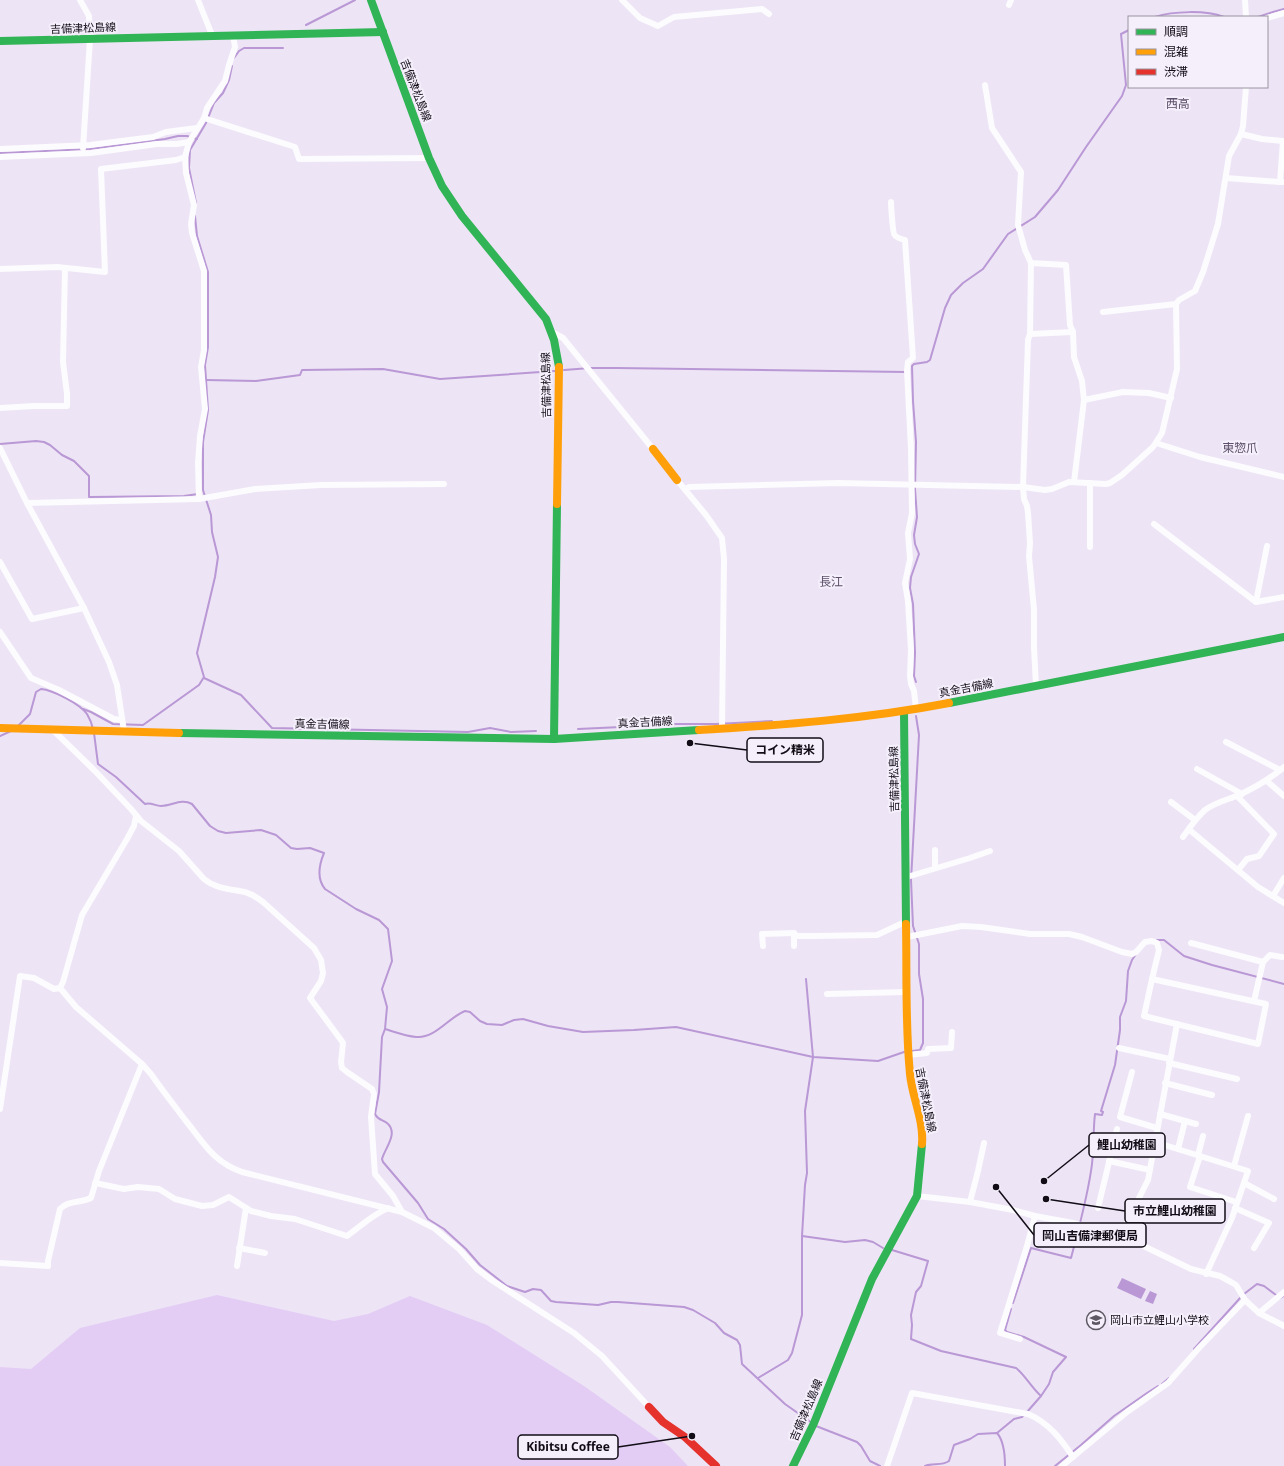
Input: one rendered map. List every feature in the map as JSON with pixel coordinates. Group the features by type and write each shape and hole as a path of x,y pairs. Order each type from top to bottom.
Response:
{"main road":[{"name":"吉備津松島線","path":"372,0 430,158 442,186 454,206 546,319 552,332 558,356 559,376 554,739"},
{"name":"吉備津松島線","path":"0,41 383,32"},
{"path":"653,449 677,480"},
{"name":"真金吉備線","path":"3,728 94,731 123,725 554,739 784,725 838,720 916,709 1284,637"},
{"name":"吉備津松島線","path":"793,1466 814,1423 872,1279 917,1196 922,1138 920,1122 911,1088 908,1055 906,992 907,877 904,711"},
{"path":"649,1407 663,1422 685,1437 716,1466"}],"street":[{"path":"80,0 88,16 90,39 83,154"},
{"path":"198,0 212,35"},
{"path":"622,0 640,18 658,26 674,17 762,9 769,14"},
{"path":"1245,0 1246,16"},
{"path":"1268,18 1284,13"},
{"path":"201,497 198,464 200,436 205,409 202,367 204,350 204,271 192,233 191,224 194,205 186,173 186,157 190,141 197,128 206,119 207,108 225,82 235,47 233,35"},
{"path":"985,84 992,128 1021,172 1018,224 1025,250 1031,263 1030,334 1028,340 1025,405 1023,487 1024,499 1028,513 1030,543 1029,556 1034,610 1036,686"},
{"path":"1104,312 1176,304 1179,300 1195,291 1199,284 1218,224 1229,156 1241,134 1246,88"},
{"path":"206,119 295,147 299,159 430,158"},
{"path":"0,149 84,146 153,137 166,132 197,128"},
{"path":"1226,178 1282,182 1283,141 1262,140 1241,134"},
{"path":"0,157 83,154 157,144 177,144 190,141"},
{"path":"0,269 57,267 105,272 101,169 176,160 186,157"},
{"path":"891,202 893,225 892,231 895,236 905,240 913,358 908,362 907,370 911,449 912,513 908,534 910,559 906,583 910,617 910,676 914,691 916,709"},
{"path":"1031,263 1066,265 1070,325 1073,332 1074,357 1082,381 1084,400 1074,482"},
{"path":"0,408 67,406 63,362 65,268"},
{"path":"686,489 766,484 838,483 1023,487 1045,490 1052,489 1069,482 1106,484 1114,481 1149,451 1162,433 1177,368 1176,304"},
{"path":"552,332 563,338 653,449"},
{"path":"1030,334 1073,332"},
{"path":"1084,400 1123,392 1149,393 1171,398"},
{"path":"1156,443 1200,458 1284,477"},
{"path":"0,448 27,503 84,608 115,676 123,725"},
{"path":"677,480 686,489 722,538 724,559 722,729"},
{"path":"1090,483 1090,547"},
{"path":"27,503 201,497 272,487 357,484 444,484"},
{"path":"1154,524 1256,602 1284,597"},
{"path":"1256,602 1267,546"},
{"path":"0,562 32,620 84,608"},
{"path":"0,632 31,678 59,690 123,725"},
{"path":"52,729 94,770 136,816 179,851 208,883 220,888 240,891 253,895 263,902 318,954 323,966 323,973 317,988 310,998 341,1040 342,1068 372,1089 374,1094 371,1117 375,1174 393,1196 402,1212"},
{"path":"1183,837 1195,820 1205,810 1221,800 1239,795 1267,781 1282,769 1226,742"},
{"path":"1197,769 1239,795 1274,834 1259,856 1247,859 1238,870"},
{"path":"1267,781 1284,796"},
{"path":"1171,802 1195,820"},
{"path":"60,988 82,915 127,839 134,826 136,816"},
{"path":"1192,832 1258,887 1284,903"},
{"path":"935,850 935,868"},
{"path":"907,877 990,850"},
{"path":"1273,896 1284,878"},
{"path":"763,946 762,934 794,933 797,936 877,935 907,921"},
{"path":"907,937 962,926 981,927 1030,934 1069,934 1132,954 1136,952 1145,942 1152,941 1157,943 1159,950 1152,978 1144,1016 1258,1044 1266,1004 1152,978"},
{"path":"794,933 794,946"},
{"path":"1190,943 1263,962"},
{"path":"1254,1001 1263,962 1270,955 1282,957"},
{"path":"0,1109 20,976 34,978 54,989 60,988"},
{"path":"60,988 76,1007 142,1064 202,1144 227,1166 242,1172 402,1212 434,1228 459,1248 477,1269 574,1333 611,1364 649,1407"},
{"path":"827,994 906,992"},
{"path":"1120,1236 1148,1180 1177,1024"},
{"path":"908,1055 927,1053 928,1049 951,1048 952,1032"},
{"path":"1119,1048 1237,1079"},
{"path":"0,1263 48,1266 60,1209 64,1205 85,1201 91,1198 95,1183 142,1064"},
{"path":"1132,1072 1120,1117 1157,1128"},
{"path":"1166,1083 1212,1095"},
{"path":"1160,1114 1196,1124"},
{"path":"1234,1166 1248,1116"},
{"path":"1178,1149 1185,1121"},
{"path":"1098,1208 1117,1129"},
{"path":"1203,1136 1190,1187 1235,1205 1269,1224 1254,1248"},
{"path":"1155,1142 1248,1171 1235,1205 1232,1218 1206,1274"},
{"path":"970,1202 984,1143"},
{"path":"1109,1161 1150,1170"},
{"path":"95,1183 124,1190 138,1187 159,1190 175,1199 202,1206 213,1205 229,1197 246,1208 271,1216 295,1219 347,1236 378,1212 388,1208"},
{"path":"1244,1183 1274,1199"},
{"path":"917,1196 970,1202 1013,1210 1035,1216 1073,1223 1120,1236 1136,1242 1191,1269 1206,1274 1220,1276 1236,1285 1245,1300 1259,1313 1284,1326"},
{"path":"237,1266 246,1208"},
{"path":"1020,1339 1000,1333 1035,1216"},
{"path":"240,1248 265,1253"},
{"path":"1259,1313 1284,1292"},
{"path":"1062,1466 1132,1408 1168,1383 1245,1300"},
{"path":"888,1466 912,1393 1028,1414 1047,1425 1061,1439 1073,1457"}],"shaded area":[{"path":"1122,1278 1146,1289 1141,1299 1117,1288"},
{"path":"1150,1291 1157,1294 1153,1304 1145,1301"},
{"path":"217,1295 334,1321 368,1314 410,1296 487,1325 584,1386 670,1447 688,1466 0,1466 0,1367 31,1369 80,1328"}],"waterway":[{"path":"306,25 355,0"},
{"path":"1261,16 1284,9"},
{"path":"1158,16 1171,13 1190,12 1208,13 1220,16"},
{"path":"916,682 914,676 915,653 913,604 910,588 911,577 919,554 915,544 914,535 917,517 915,489 916,442 912,366 914,364 927,362 930,360 945,308 951,295 963,283 983,269 1008,234 1035,217 1058,190 1122,96 1126,85 1121,34 1128,30"},
{"path":"234,58 239,51 244,48 283,48"},
{"path":"196,203 189,168 190,150 206,123 214,103 223,93 229,80 232,66"},
{"path":"0,153 90,149 178,136 187,136 197,139"},
{"path":"83,709 113,724 143,725 199,685 204,677 197,653 215,577 218,557 212,532 211,515 203,490 203,442 208,410 205,365 208,347 208,272 197,236 195,216"},
{"path":"564,370 617,368 906,372"},
{"path":"206,380 256,381 300,375 302,370 383,369 440,379 555,371"},
{"path":"0,444 36,441 44,442 50,445 62,455 74,461 89,476 89,497 184,496 198,494"},
{"path":"204,678 241,695 272,728 468,732 490,728 511,732 536,731"},
{"path":"18,726 30,714 36,692 41,689 59,695 79,706 87,714 93,729"},
{"path":"912,1051 920,1050 923,1043 923,999 919,974 919,944 913,926 911,880 919,735 916,716"},
{"path":"578,729 772,721"},
{"path":"0,736 11,731"},
{"path":"94,733 98,764 116,777 145,804 149,803 165,806 180,802 188,802 192,804 210,826 218,831 226,833 261,830 276,835 291,848 310,848 324,853 319,876 325,889 356,909 379,920 388,929 392,961 382,989 387,1007 385,1029 408,1036 423,1037 436,1031 465,1011 470,1012 480,1021 487,1024 502,1025 514,1020 523,1019 548,1026 583,1032 676,1027 813,1057 878,1061 904,1052"},
{"path":"1157,940 1164,940 1184,956 1284,984"},
{"path":"1013,1303 1031,1248 1071,1258 1088,1188 1093,1158 1095,1114 1102,1115 1103,1112 1101,1111 1115,1065 1120,1030 1120,1017 1126,1001 1128,971 1136,954"},
{"path":"758,1378 788,1360 792,1353 802,1315 802,1236 807,1173 805,1111 813,1057 806,979"},
{"path":"385,1029 382,1037 379,1092 375,1114 379,1119 387,1123 392,1131 390,1141 382,1159 418,1203 428,1219 444,1229 466,1249 480,1265 507,1286 525,1292 533,1289 541,1290 551,1301 556,1302 598,1305 618,1302 684,1307 693,1310 715,1323 724,1333 737,1340 740,1345 742,1364 785,1404 812,1423"},
{"path":"802,1236 845,1242 865,1240 873,1242 883,1248"},
{"path":"892,1250 928,1261 921,1286 916,1292 911,1315 911,1339 941,1351 1016,1368 1041,1396 1027,1412"},
{"path":"1244,1294 1257,1284 1264,1286 1280,1298 1284,1296"},
{"path":"1194,1349 1241,1297"},
{"path":"1011,1309 1005,1330 1007,1332 1024,1337 1066,1357 1053,1372 1049,1384 1041,1396"},
{"path":"1162,1384 1169,1378"},
{"path":"1055,1466 1114,1416 1158,1386"},
{"path":"997,1433 1014,1419 1024,1415"},
{"path":"816,1426 857,1442 870,1461 880,1466"},
{"path":"925,1466 949,1461 954,1445 970,1439 978,1434 997,1433 1003,1444 1005,1466"}],"traffic: fast":[{"path":"371,0 429,158 442,186 462,216 546,319 554,340 559,367"},
{"path":"0,41 383,32"},
{"path":"554,739 557,504"},
{"path":"949,703 1284,637"},
{"path":"904,711 906,924"},
{"path":"179,733 554,739 699,730"},
{"path":"793,1466 814,1423 872,1279 917,1196 922,1144"}],"traffic: slow":[{"path":"557,504 559,367"},
{"path":"653,449 677,480"},
{"path":"699,730 856,717 918,709 949,703"},
{"path":"0,728 179,733"},
{"path":"906,924 908,1055 911,1083 920,1117 922,1144"}],"traffic: jam":[{"path":"649,1407 663,1422 685,1437 716,1466"}],"place":[{"name":"コイン精米","path":"690,743"},
{"name":"鯉山幼稚園","path":"1044,1181"},
{"name":"岡山吉備津郵便局","path":"996,1187"},
{"name":"市立鯉山幼稚園","path":"1046,1199"},
{"name":"岡山市立鯉山小学校","path":"1096,1320"},
{"name":"Kibitsu Coffee","path":"692,1436"}],"district":[{"name":"西高","path":"1178,104"},
{"name":"東惣爪","path":"1240,448"},
{"name":"長江","path":"831,582"}]}
